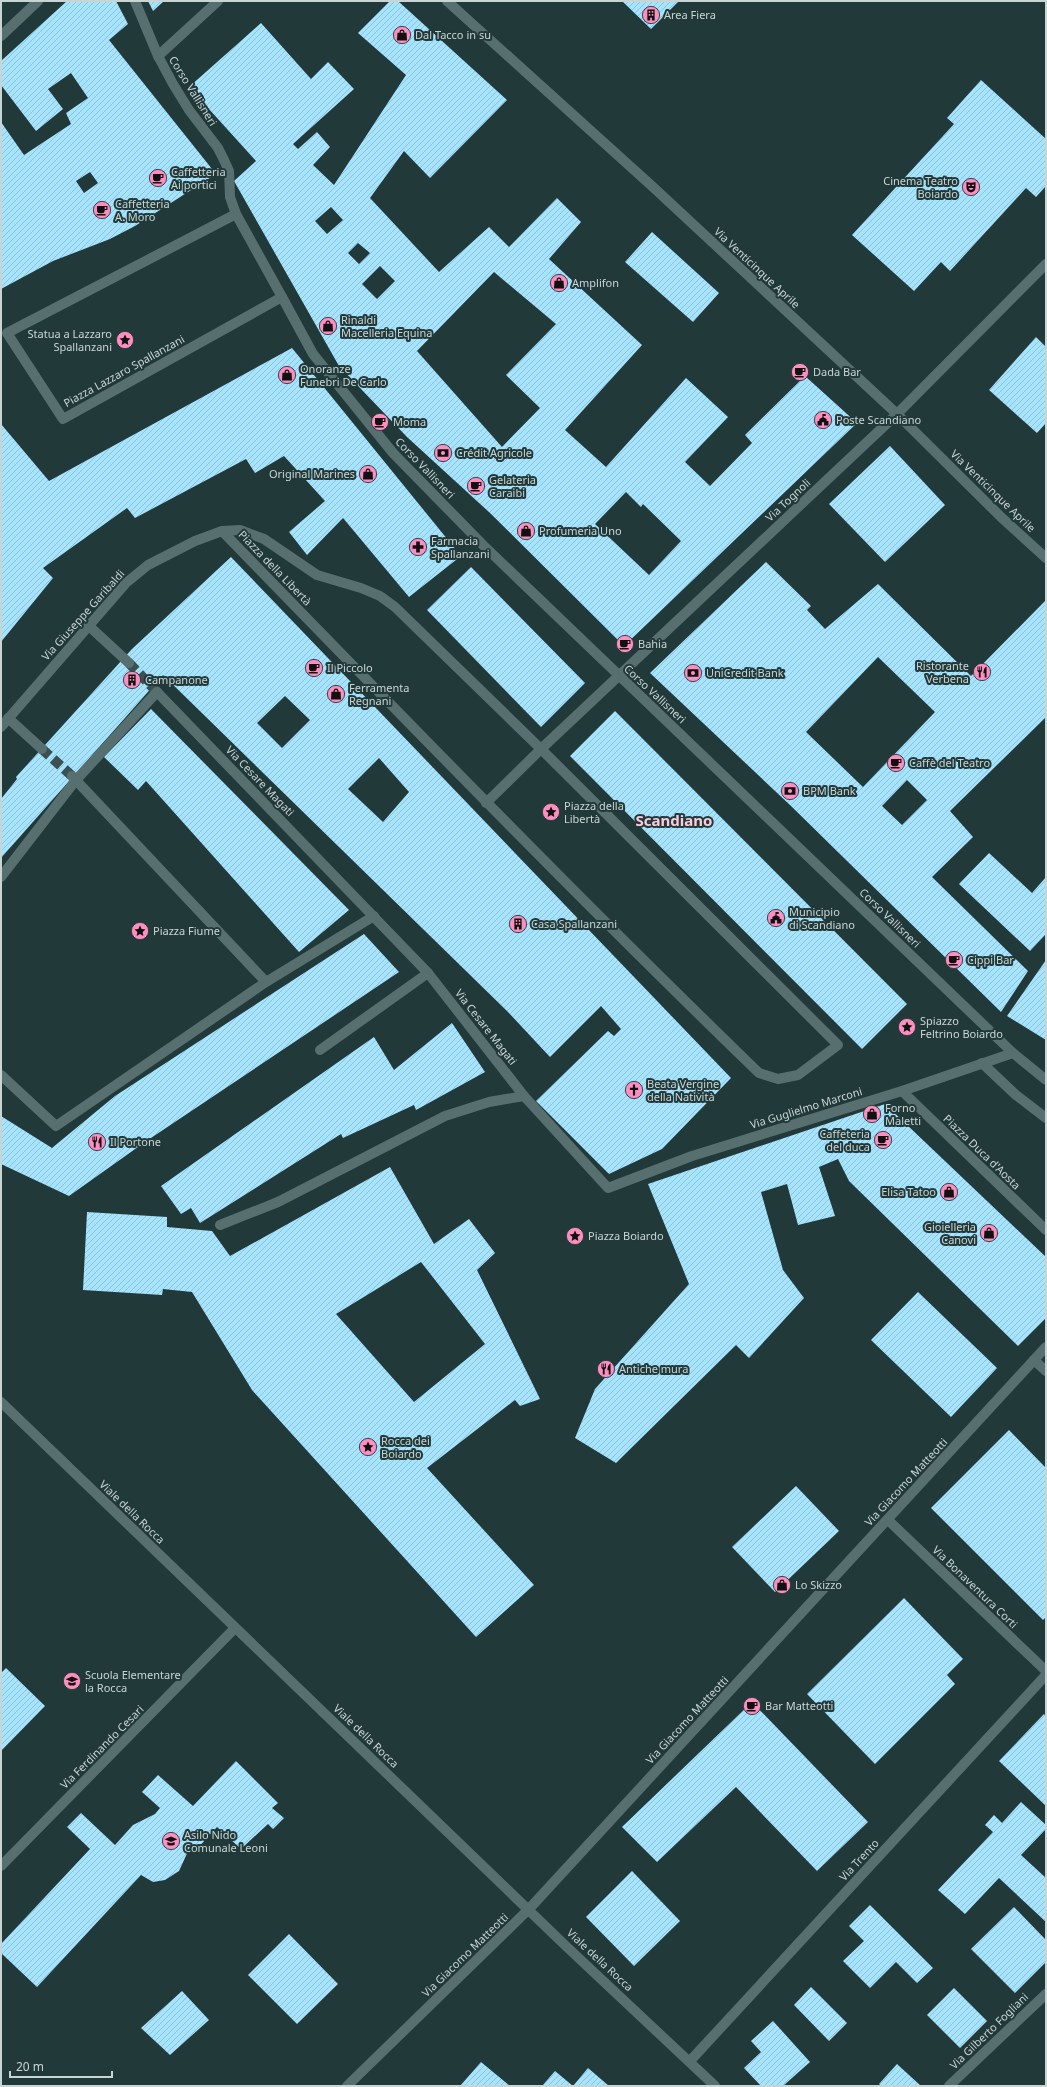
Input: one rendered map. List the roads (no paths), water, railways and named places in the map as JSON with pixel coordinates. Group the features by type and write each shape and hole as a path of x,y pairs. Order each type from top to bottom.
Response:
{"street":[{"path":"1,36 38,1"},
{"name":"Corso Vallisneri","path":"135,1 158,56 189,110 218,148 229,171 230,197 236,214 313,354 393,453 484,546 619,676 1013,1053 1046,1080"},
{"path":"158,56 218,1"},
{"name":"Via Venticinque Aprile","path":"447,1 653,187 897,414 1002,518 1046,558"},
{"name":"Piazza Lazzaro Spallanzani","path":"236,214 4,333 63,419 282,297"},
{"name":"Via Tognoli","path":"541,749 897,414 1046,264"},
{"name":"Piazza della Libertà","path":"240,530 264,539 317,575 361,588 380,596 406,618 541,749 838,1045 798,1075 778,1079 759,1073 486,802 222,531 240,530"},
{"name":"Via Giuseppe Garibaldi","path":"1,727 126,583 148,565 195,541 222,531"},
{"path":"89,626 129,663"},
{"name":"Via Cesare Magati","path":"74,778 157,692 428,973 524,1096"},
{"path":"8,718 42,749"},
{"path":"486,802 541,749"},
{"path":"1,877 74,778 266,982"},
{"path":"1,1075 56,1126 266,982 374,916"},
{"path":"320,1050 428,973"},
{"name":"Via Guglielmo Marconi","path":"524,1096 608,1188 692,1156 902,1091 1013,1053"},
{"path":"982,1063 1016,1095 1046,1118"},
{"name":"Piazza Duca d'Aosta","path":"902,1091 1046,1230"},
{"path":"220,1225 278,1202 445,1116 488,1102 524,1096"},
{"name":"Via Giacomo Matteotti","path":"347,2086 529,1909 1046,1347"},
{"path":"1034,1360 1046,1371"},
{"name":"Viale della Rocca","path":"1,1402 568,1948 715,2086"},
{"name":"Via Bonaventura Corti","path":"888,1520 1046,1671"},
{"name":"Via Ferdinando Cesari","path":"1,1866 235,1628"},
{"name":"Via Trento","path":"690,2061 1046,1675"},
{"name":"Via Gilberto Fogliani","path":"949,2086 1046,1994"}],"tunnel":[{"path":"129,663 157,692"},
{"path":"42,749 72,776"}],"place":[{"name":"Area Fiera","path":"651,15"},
{"name":"Dal Tacco in su","path":"402,35"},
{"name":"Caffetteria Ai portici","path":"158,178"},
{"name":"Cinema Teatro Boiardo","path":"971,187"},
{"name":"Caffetteria A. Moro","path":"102,210"},
{"name":"Amplifon","path":"559,283"},
{"name":"Rinaldi Macelleria Equina","path":"328,326"},
{"name":"Statua a Lazzaro Spallanzani","path":"125,340"},
{"name":"Dada Bar","path":"800,372"},
{"name":"Onoranze Funebri De Carlo","path":"287,375"},
{"name":"Poste Scandiano","path":"823,420"},
{"name":"Moma","path":"380,422"},
{"name":"Crédit Agricole","path":"443,453"},
{"name":"Original Marines","path":"368,474"},
{"name":"Gelateria Caraibi","path":"476,486"},
{"name":"Profumeria Uno","path":"526,531"},
{"name":"Farmacia Spallanzani","path":"418,547"},
{"name":"Bahia","path":"625,644"},
{"name":"Il Piccolo","path":"314,668"},
{"name":"Ristorante Verbena","path":"982,672"},
{"name":"UniCredit Bank","path":"693,673"},
{"name":"Campanone","path":"132,680"},
{"name":"Ferramenta Regnani","path":"336,694"},
{"name":"Caffè del Teatro","path":"896,763"},
{"name":"BPM Bank","path":"790,791"},
{"name":"Piazza della Libertà","path":"551,812"},
{"name":"Municipio di Scandiano","path":"776,918"},
{"name":"Casa Spallanzani","path":"518,924"},
{"name":"Piazza Fiume","path":"140,931"},
{"name":"Cippi Bar","path":"954,960"},
{"name":"Spiazzo Feltrino Boiardo","path":"907,1027"},
{"name":"Beata Vergine della Natività","path":"634,1090"},
{"name":"Forno Maletti","path":"872,1114"},
{"name":"Caffeteria del duca","path":"883,1140"},
{"name":"Il Portone","path":"97,1142"},
{"name":"Elisa Tatoo","path":"949,1192"},
{"name":"Gioielleria Canovi","path":"989,1233"},
{"name":"Piazza Boiardo","path":"575,1236"},
{"name":"Antiche mura","path":"606,1369"},
{"name":"Rocca dei Boiardo","path":"368,1447"},
{"name":"Lo Skizzo","path":"782,1585"},
{"name":"Scuola Elementare la Rocca","path":"72,1681"},
{"name":"Bar Matteotti","path":"752,1706"},
{"name":"Asilo Nido Comunale Leoni","path":"171,1841"}],"district":[{"name":"Scandiano","path":"674,821"}]}
